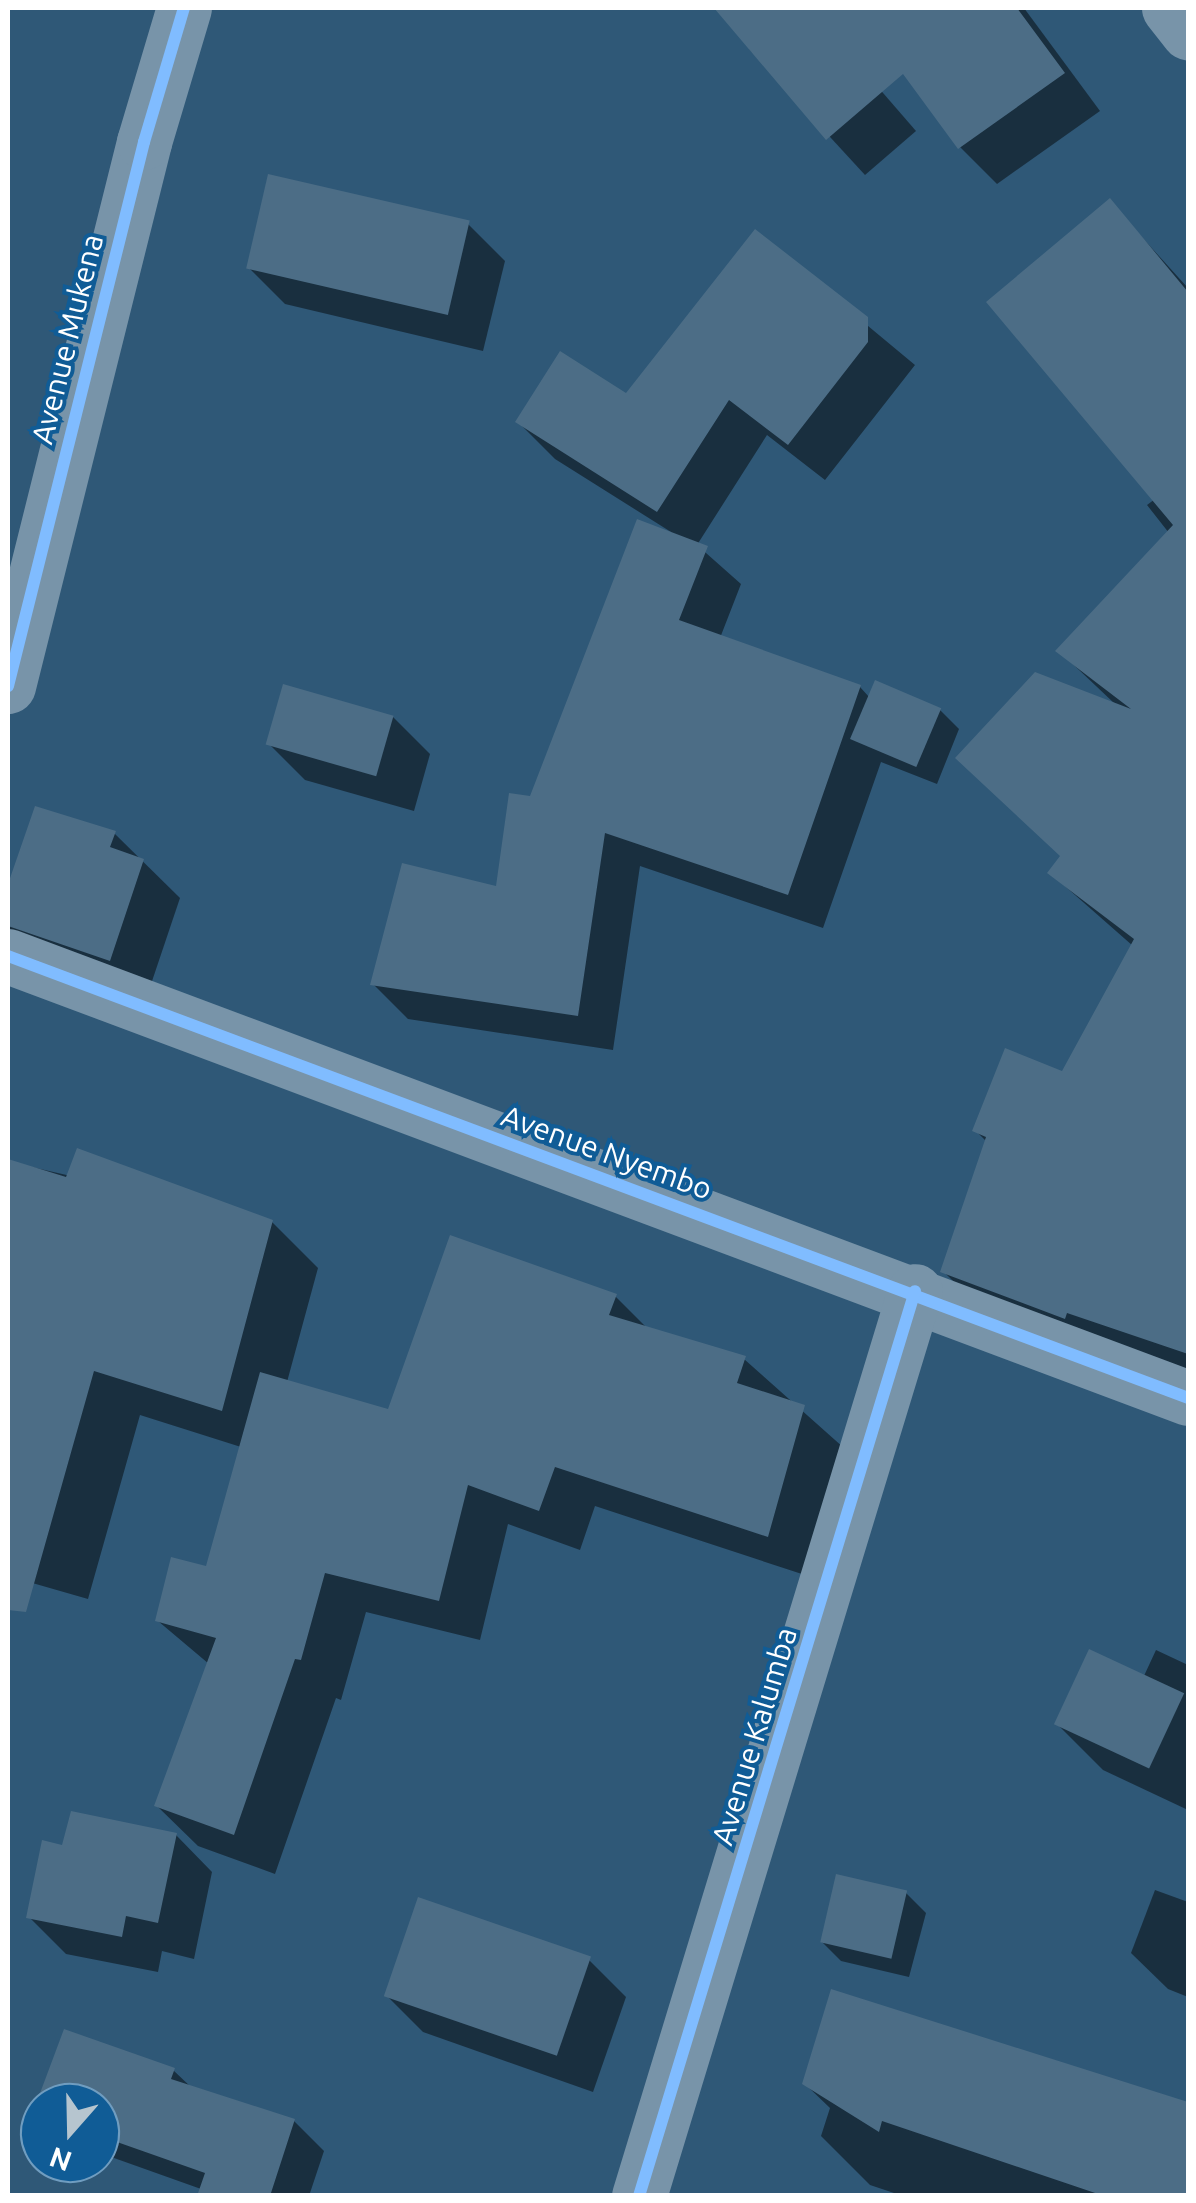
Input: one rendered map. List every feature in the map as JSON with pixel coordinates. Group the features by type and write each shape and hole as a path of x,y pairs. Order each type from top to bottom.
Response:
{"street":[{"name":"Avenue Mukena","path":"8,686 184,8"},
{"path":"1169,8 1188,32"},
{"name":"Avenue Nyembo","path":"8,956 916,1291 1188,1398"},
{"name":"Avenue Kalumba","path":"640,2196 916,1291"}],"building":[{"path":"714,8 1017,8 1065,73 958,149 903,74 826,140"},
{"path":"268,174 470,221 448,315 246,269"},
{"path":"1110,198 1188,292 1188,1354 1067,1313 1065,1319 940,1272 986,1137 972,1131 1005,1048 1062,1071 1134,939 1047,873 1060,856 955,758 1035,672 1131,709 1055,651 1173,525 986,302"},
{"path":"755,229 868,317 868,342 788,445 729,400 657,512 515,422 560,351 626,393"},
{"path":"637,519 708,546 679,620 861,685 788,895 605,833 578,1016 370,985 402,863 496,886 509,793 530,796"},
{"path":"875,680 941,708 916,767 850,739"},
{"path":"283,684 394,716 376,776 266,745"},
{"path":"35,806 116,831 110,847 144,859 110,961 8,926 8,884"},
{"path":"77,1148 273,1220 222,1411 94,1371 26,1612 8,1610 8,1159 66,1177"},
{"path":"450,1235 617,1294 609,1315 746,1356 737,1383 805,1405 768,1537 555,1467 539,1511 468,1485 439,1601 325,1573 301,1660 295,1659 234,1835 154,1806 216,1638 155,1621 171,1557 206,1566 260,1372 388,1409"},
{"path":"1089,1649 1184,1693 1149,1769 1054,1724"},
{"path":"71,1811 177,1833 158,1923 126,1916 122,1937 26,1918 42,1840 62,1845"},
{"path":"836,1874 907,1890 891,1959 820,1942"},
{"path":"418,1897 591,1957 557,2056 384,1996"},
{"path":"831,1989 1188,2102 1188,2196 1104,2196 882,2121 879,2132 802,2084"},
{"path":"64,2029 175,2068 171,2079 295,2119 270,2196 197,2196 205,2173 120,2143 120,2083 44,2083"}],"cycle path":[{"path":"8,686 144,142 184,8"},
{"path":"8,956 1188,1398"},
{"path":"639,2196 915,1291"}]}
